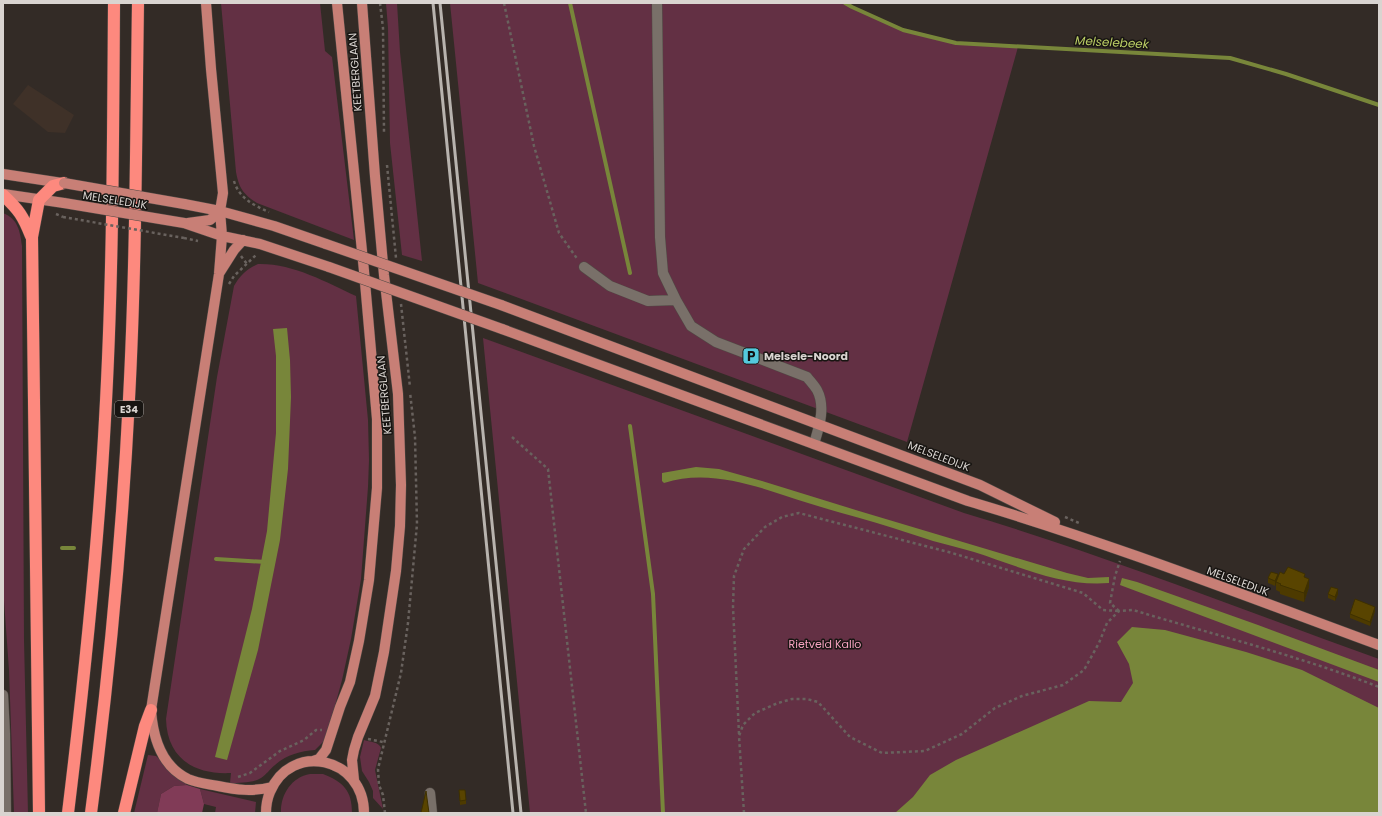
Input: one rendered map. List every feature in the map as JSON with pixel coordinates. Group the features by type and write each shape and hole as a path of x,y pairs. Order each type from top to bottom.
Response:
{"highway":[{"name":"E34","path":"68,813 91,607 105,418 111,272 114,3"},
{"name":"E34","path":"91,813 110,642 123,495 129,404 133,301 138,3"},
{"path":"39,813 32,237 39,200 53,186 64,183"},
{"path":"3,195 21,213 32,237"},
{"path":"124,813 145,726 151,710"}],"main road":[{"path":"206,3 222,193 220,211 222,236 219,274 151,710 152,728 156,742 163,756 171,766 189,780 230,789 259,790 272,787"},
{"name":"KEETBERGLAAN","path":"313,761 323,755 326,750 350,682 362,626 369,580 377,488 377,419 364,271 337,3"},
{"name":"KEETBERGLAAN","path":"354,780 352,760 358,736 375,696 384,652 396,571 400,526 401,485 398,394 384,275 362,3"},
{"name":"MELSELEDIJK","path":"3,174 184,204 220,211 274,226 501,305 980,485 1089,539"},
{"name":"MELSELEDIJK","path":"3,195 64,203 184,223 222,236 260,244 502,329 968,501 1089,539 1379,645"},
{"path":"184,223 210,220 220,211"},
{"path":"219,274 234,250 243,240"},
{"path":"266,813 268,798 272,787 280,776 289,768 301,763 313,761 336,765 346,771 360,789 366,813"}],"street":[{"path":"657,3 660,237 663,274 691,326 716,342 807,378 817,390 821,404 822,417 814,444"},
{"path":"584,267 610,286 648,301 676,300"},
{"path":"3,695 6,813"},
{"path":"430,793 432,813"}],"path":[{"path":"504,3 534,146 559,233 584,267"},
{"path":"238,192 247,201 269,212"},
{"path":"63,217 184,238"},
{"path":"228,292 229,284 234,276 247,264"},
{"path":"512,437 548,469 586,813"},
{"path":"744,813 733,607 734,576 744,549 765,526 782,517 799,513 952,553 1083,593 1103,610 1133,610 1344,674 1379,687"},
{"path":"1119,611 1110,603 1115,576 1123,552"},
{"path":"740,736 743,725 755,713 792,699 807,699 818,702 850,737 882,752 925,751 962,734 995,708 1022,696 1063,685 1084,670 1099,643 1107,623 1119,611"},
{"path":"236,777 250,773 280,751 304,740 316,730 333,730"},
{"path":"358,736 384,742 378,769 378,776 383,795 385,813"}],"shaded area":[{"path":"28,85 74,115 65,133 48,132 13,104"},
{"path":"287,328 291,397 288,469 280,540 258,650 227,760 215,757 252,609 267,531 276,433 276,356 273,329"},
{"path":"696,467 719,469 762,481 1067,573 1088,578 1109,577 1109,583 1074,582 1057,579 974,552 933,541 755,486 700,477 664,483 662,481 662,473"},
{"path":"1122,578 1258,625 1379,670 1379,682 1120,585"},
{"path":"1132,627 1165,630 1246,652 1302,670 1379,708 1379,813 895,813 913,797 930,775 956,760 1089,701 1121,702 1133,683 1129,664 1117,642"},
{"path":"187,785 200,789 204,804 202,813 157,813 161,794 174,786"}],"green space":[{"path":"221,3 320,3 325,51 332,57 354,240 257,203 248,197 242,190 236,172"},
{"path":"386,3 397,3 400,52 422,261 402,255 390,143 388,28"},
{"path":"450,3 845,3 903,30 956,43 1018,47 907,442 478,283"},
{"path":"3,213 15,222 19,231 22,246 24,640 28,813 14,813 9,670 3,587"},
{"path":"258,264 296,270 321,279 356,296 368,420 368,487 361,579 351,639 342,680 326,739 315,750 304,751 289,756 279,762 258,780 230,783 231,773 205,771 194,767 177,754 171,744 166,719 217,377 234,286 244,273"},
{"name":"Rietveld Kallo","path":"483,338 964,513 1120,564 1379,659 1379,813 530,813"},
{"path":"364,740 376,743 381,748 375,770 383,809 373,798 373,791 362,771 360,757"},
{"path":"148,755 156,756 187,785 174,786 161,794 157,813 134,813"},
{"path":"310,774 323,774 336,780 345,788 352,805 352,813 281,813 282,800 292,783 303,776"},
{"path":"200,789 256,802 255,813 215,813 216,807 204,804"}],"building":[{"path":"1288,567 1305,574 1304,577 1309,579 1304,593 1280,585 1281,584 1276,582 1280,572 1284,574"},
{"path":"1271,572 1278,574 1275,581 1268,578"},
{"path":"1331,587 1338,589 1335,597 1328,594"},
{"path":"1355,599 1375,607 1370,622 1350,614"},
{"path":"459,790 465,790 466,800 460,801"},
{"path":"426,791 429,813 421,813"}],"waterway":[{"path":"570,3 630,273"},
{"name":"Melselebeek","path":"845,3 903,30 956,43 1230,58 1286,74 1379,105"},
{"path":"630,426 653,594 663,813"},
{"path":"62,548 74,548"},
{"path":"216,559 266,562"}],"railway":[{"path":"433,3 513,813"},
{"path":"440,3 521,813"}],"place":[{"name":"Melsele-Noord","path":"751,356"}]}
